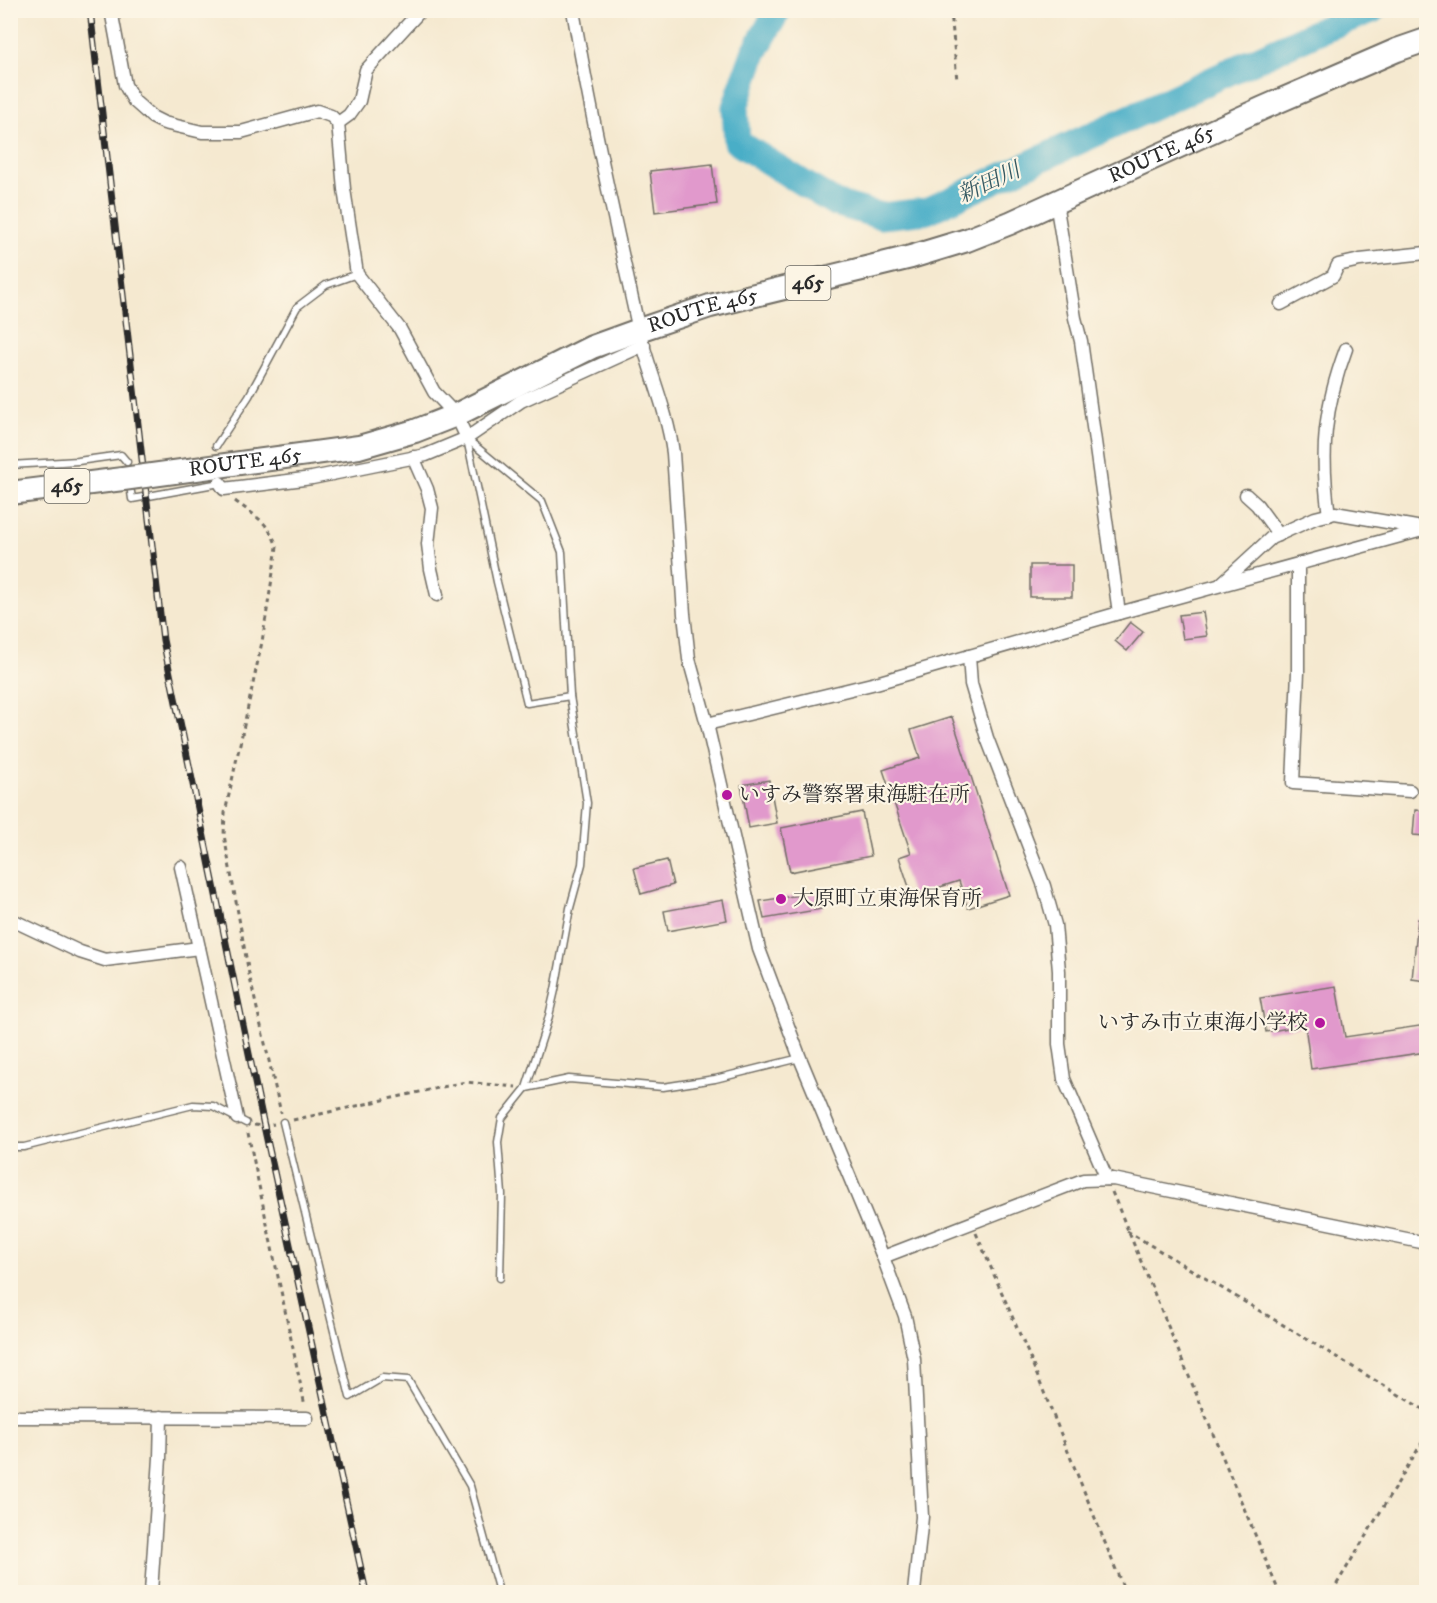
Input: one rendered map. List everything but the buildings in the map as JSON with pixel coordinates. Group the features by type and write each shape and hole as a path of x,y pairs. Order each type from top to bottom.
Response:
{"highway":[{"name":"ROUTE 465","path":"127,478 359,447 415,431 456,416 592,347 642,338 710,306 910,257 967,240 1274,103 1426,39"},
{"name":"465","path":"10,493 127,478"}],"street":[{"path":"111,10 125,85 134,101 152,117 164,123 202,132 241,132 317,111 331,116 338,123 344,189 357,274 400,329 434,392 456,416 467,438"},
{"path":"338,123 349,115 359,101 366,70 421,10"},
{"path":"573,10 581,58 642,338 669,427 689,659 707,724 759,949 800,1058 883,1257 905,1316 914,1359 922,1517 914,1593"},
{"path":"1056,202 1075,318 1081,341 1119,613"},
{"path":"1281,304 1333,276 1338,265 1360,260 1426,253"},
{"path":"222,486 312,478 426,455 467,438 521,401 642,338"},
{"path":"1329,515 1324,475 1327,413 1337,372 1346,349"},
{"path":"413,457 427,489 432,508 429,544 431,569 437,595"},
{"path":"1246,495 1257,505 1279,535"},
{"path":"1219,586 1271,538 1315,518 1335,513 1426,529"},
{"path":"707,724 876,683 1119,613 1426,529"},
{"path":"1298,565 1298,661 1293,783 1410,790"},
{"path":"969,656 971,684 987,738 1044,886 1055,925 1059,971 1059,1044 1064,1079 1107,1179"},
{"path":"181,867 241,1121"},
{"path":"10,919 80,952 105,960 199,948"},
{"path":"883,1257 1083,1180 1107,1179 1426,1242"},
{"path":"10,1417 307,1418"},
{"path":"151,1593 161,1417"}],"lane":[{"path":"216,446 249,396 297,308 326,285 357,274"},
{"path":"467,438 497,582 527,703 570,696"},
{"path":"467,438 542,501 562,552 570,696 587,803 582,864 570,908 555,990 526,1088 502,1118 498,1142 502,1194 500,1278"},
{"path":"10,465 78,461 121,455 132,499 222,486"},
{"path":"526,1088 569,1079 663,1087 715,1079 800,1058"},
{"path":"10,1147 24,1147 193,1105 213,1106 241,1121"},
{"path":"283,1122 350,1397 382,1378 408,1380 470,1486 499,1593"}],"path":[{"path":"951,10 957,81"},
{"path":"222,486 232,498 272,531 277,547 261,642 225,813 224,836 249,974 283,1122"},
{"path":"307,1418 241,1121 264,1126 465,1082 526,1088"},
{"path":"1107,1179 1126,1230 1280,1593"},
{"path":"972,1223 1028,1353 1125,1593"},
{"path":"1126,1230 1426,1411"},
{"path":"1332,1593 1426,1436"}],"waterway":[{"name":"新田川","path":"778,10 754,53 735,107 737,142 835,203 881,216 927,211 1321,30 1372,10"}],"railway":[{"path":"90,10 163,640 264,1126 366,1592"}],"place":[{"name":"いすみ警察署東海駐在所","path":"727,795"},
{"name":"大原町立東海保育所","path":"781,899"},
{"name":"いすみ市立東海小学校","path":"1320,1023"}]}
